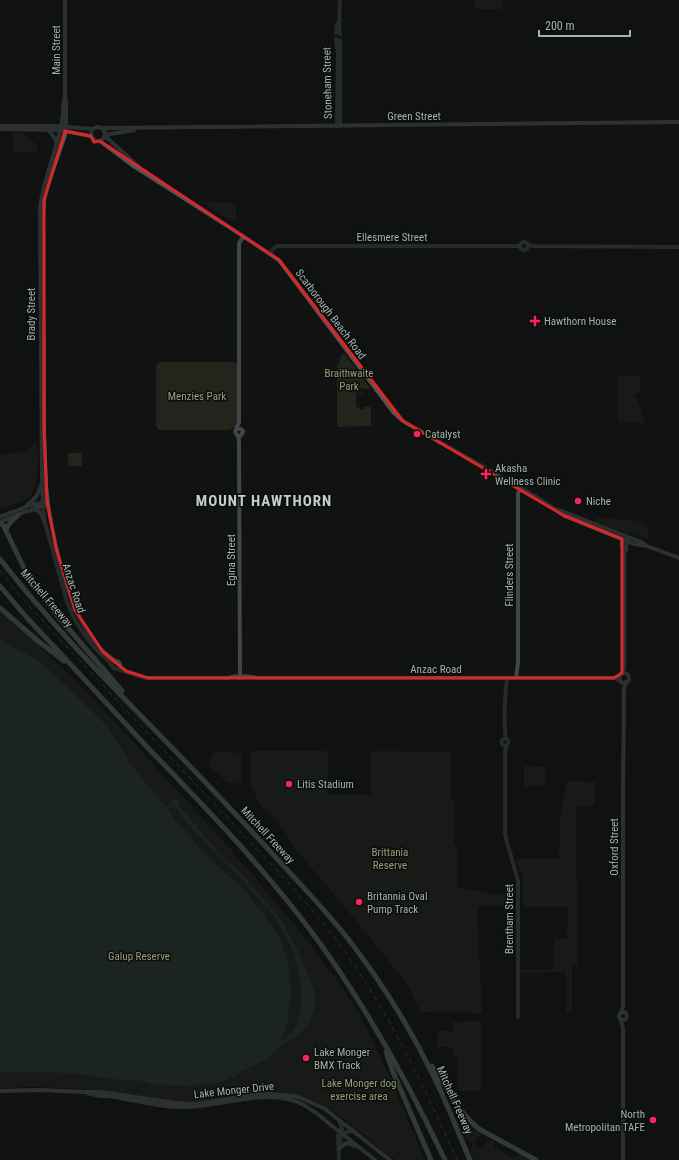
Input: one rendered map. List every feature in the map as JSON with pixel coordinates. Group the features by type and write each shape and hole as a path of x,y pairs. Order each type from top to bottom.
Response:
{"highway":[{"path":"6,531 6,528 18,515"},
{"path":"0,523 3,525 29,578 46,601 153,728"},
{"name":"Mitchell Freeway","path":"0,559 20,584 110,683 262,842 327,914 360,955 397,1010 416,1042 444,1097 470,1160"},
{"path":"0,586 28,619 249,855 307,926 339,970 382,1040 445,1160"},
{"path":"0,608 38,641 76,670"},
{"path":"382,1040 393,1072 431,1160"},
{"path":"416,1042 466,1118 479,1129 536,1160"}],"main road":[{"name":"Main Street","path":"63,128 66,120 65,0"},
{"name":"Main Street","path":"63,128 65,99"},
{"path":"66,120 75,128"},
{"name":"Green Street","path":"102,128 679,122"},
{"path":"0,126 75,128 93,129 97,127 102,128 105,135 100,141 95,140 92,136 63,128 48,130 0,130"},
{"name":"Brady Street","path":"45,504 42,479 40,209 43,188 63,128"},
{"name":"Brady Street","path":"45,504 43,216 47,187 62,144 63,128"},
{"name":"Green Street","path":"105,135 148,128"},
{"path":"92,136 91,132 93,129"},
{"path":"48,130 57,145"},
{"name":"Scarborough Beach Road","path":"105,135 146,173"},
{"name":"Scarborough Beach Road","path":"100,141 132,165 279,260 403,421 557,510 679,558"},
{"path":"0,523 18,515 26,508 38,494 42,479"},
{"path":"0,517 26,508 45,504"},
{"path":"34,509 45,504"},
{"path":"26,508 34,509 40,512 45,522"},
{"path":"622,678 624,667 623,550 625,538"},
{"name":"Oxford Street","path":"622,678 624,689 622,805 623,1013"},
{"path":"623,1020 619,1016 623,1013 627,1016 623,1020 623,1160"},
{"name":"Lake Monger Drive","path":"0,1091 39,1090 101,1092 176,1103 194,1104 259,1094 287,1095 301,1098 325,1109 390,1160"},
{"name":"Lake Monger Drive","path":"85,1092 100,1096 188,1107 208,1106 252,1098 270,1098 294,1101 309,1108 375,1160"},
{"path":"339,1147 348,1143 356,1146 366,1153"}],"street":[{"name":"Stoneham Street","path":"338,0 338,34 334,36 338,40 338,126"},
{"name":"Egina Street","path":"240,678 240,435 235,432 240,429 239,243 244,236"},
{"name":"Ellesmere Street","path":"270,253 275,247 278,246 520,246 525,250 529,246 679,247"},
{"name":"Flinders Street","path":"518,678 518,494 520,488"},
{"name":"Anzac Road","path":"45,504 45,522 68,602 76,622 94,647 114,663"},
{"name":"Anzac Road","path":"45,504 64,577 75,610 86,631 96,645 114,663"},
{"path":"118,661 119,667 113,668 114,663 118,661"},
{"name":"Anzac Road","path":"119,667 125,671 145,678 622,678"},
{"name":"Brentham Street","path":"505,678 505,739 508,742 505,744 506,835 518,881 518,1017"},
{"path":"338,1119 342,1126 341,1133 338,1134 339,1160"},
{"path":"341,1133 354,1131"}],"highlighted area":[{"path":"65,131 91,136 94,142 100,141 279,260 403,421 563,515 622,539 622,673 614,678 148,678 126,671 103,652 75,610 56,548 47,502 44,431 44,200"}],"green space":[{"path":"475,0 502,0 502,9 475,9"},
{"path":"13,133 21,133 29,137 37,146 37,153 13,152"},
{"path":"202,202 234,203 236,206 236,220 233,222"},
{"name":"Braithwaite Park","path":"344,353 370,388 360,388 361,393 363,394 359,394 359,390 356,390 356,407 364,409 364,407 371,407 371,426 337,427 337,364 339,364 341,356"},
{"name":"Menzies Park","path":"161,362 237,363 238,407 236,426 229,430 158,429 156,426 156,366"},
{"path":"618,376 640,376 640,393 635,394 646,423 619,422"},
{"path":"34,443 37,445 37,465 33,493 23,501 0,509 0,454 23,451 31,447"},
{"path":"68,453 82,453 82,466 68,466"},
{"path":"597,518 640,521 646,526 650,539 595,522"},
{"name":"Galup Reserve","path":"0,612 33,639 110,717 227,845 304,936 359,1014 387,1071 425,1160 397,1160 323,1105 304,1097 291,1094 277,1092 249,1093 194,1102 66,1088 0,1088"},
{"name":"Brittania Reserve","path":"251,751 325,751 328,754 328,795 371,795 371,751 451,752 451,799 454,800 454,844 457,844 457,888 513,897 513,906 477,906 482,1013 420,1012 408,985 292,845 284,829 259,803 251,785"},
{"path":"213,752 242,753 241,784 227,782 208,764"},
{"path":"524,766 545,767 546,786 524,786"},
{"path":"567,781 595,782 595,806 576,806 578,966 572,966 572,1012 566,1012 566,972 521,973 521,970 554,970 554,939 567,939 568,907 523,907 523,877 516,859 559,859 560,819"},
{"path":"481,1021 481,1091 461,1091 458,1088 458,1058 453,1054 452,1047 437,1047 438,1031 453,1031 453,1022"},
{"path":"468,1126 482,1135 475,1140 478,1150 490,1140 494,1141 494,1147 513,1158 521,1154 532,1160 475,1160 471,1153 472,1144 465,1137"}],"shaded area":[{"name":"Galup Reserve","path":"0,640 41,662 108,727 131,765 166,807 173,803 171,801 175,799 177,800 179,803 178,805 224,859 247,879 251,886 282,922 297,949 315,992 314,1011 307,1026 295,1038 280,1046 266,1060 239,1072 235,1078 231,1077 226,1080 208,1084 204,1083 188,1086 154,1085 144,1081 113,1079 73,1073 0,1072","holes":["172,806 175,807 192,828 244,881 267,907 289,942 300,976 301,999 300,1011 295,1029 290,1035 281,1041 287,1023 291,993 288,962 278,935 244,890 214,863 174,819 168,809"]}],"railway":[{"path":"0,571 19,595 51,630 283,877 314,912 343,949 372,992 398,1038 423,1086 457,1160"}],"place":[{"name":"Hawthorn House","path":"535,321"},
{"name":"Catalyst","path":"417,434"},
{"name":"Akasha Wellness Clinic","path":"486,474"},
{"name":"Niche","path":"578,501"},
{"name":"Litis Stadium","path":"289,784"},
{"name":"Britannia Oval Pump Track","path":"359,902"},
{"name":"Lake Monger BMX Track","path":"306,1058"},
{"name":"North Metropolitan TAFE","path":"653,1120"}],"district":[{"name":"MOUNT HAWTHORN","path":"264,501"}],"park label":[{"name":"Lake Monger dog exercise area","path":"359,1089"}]}
